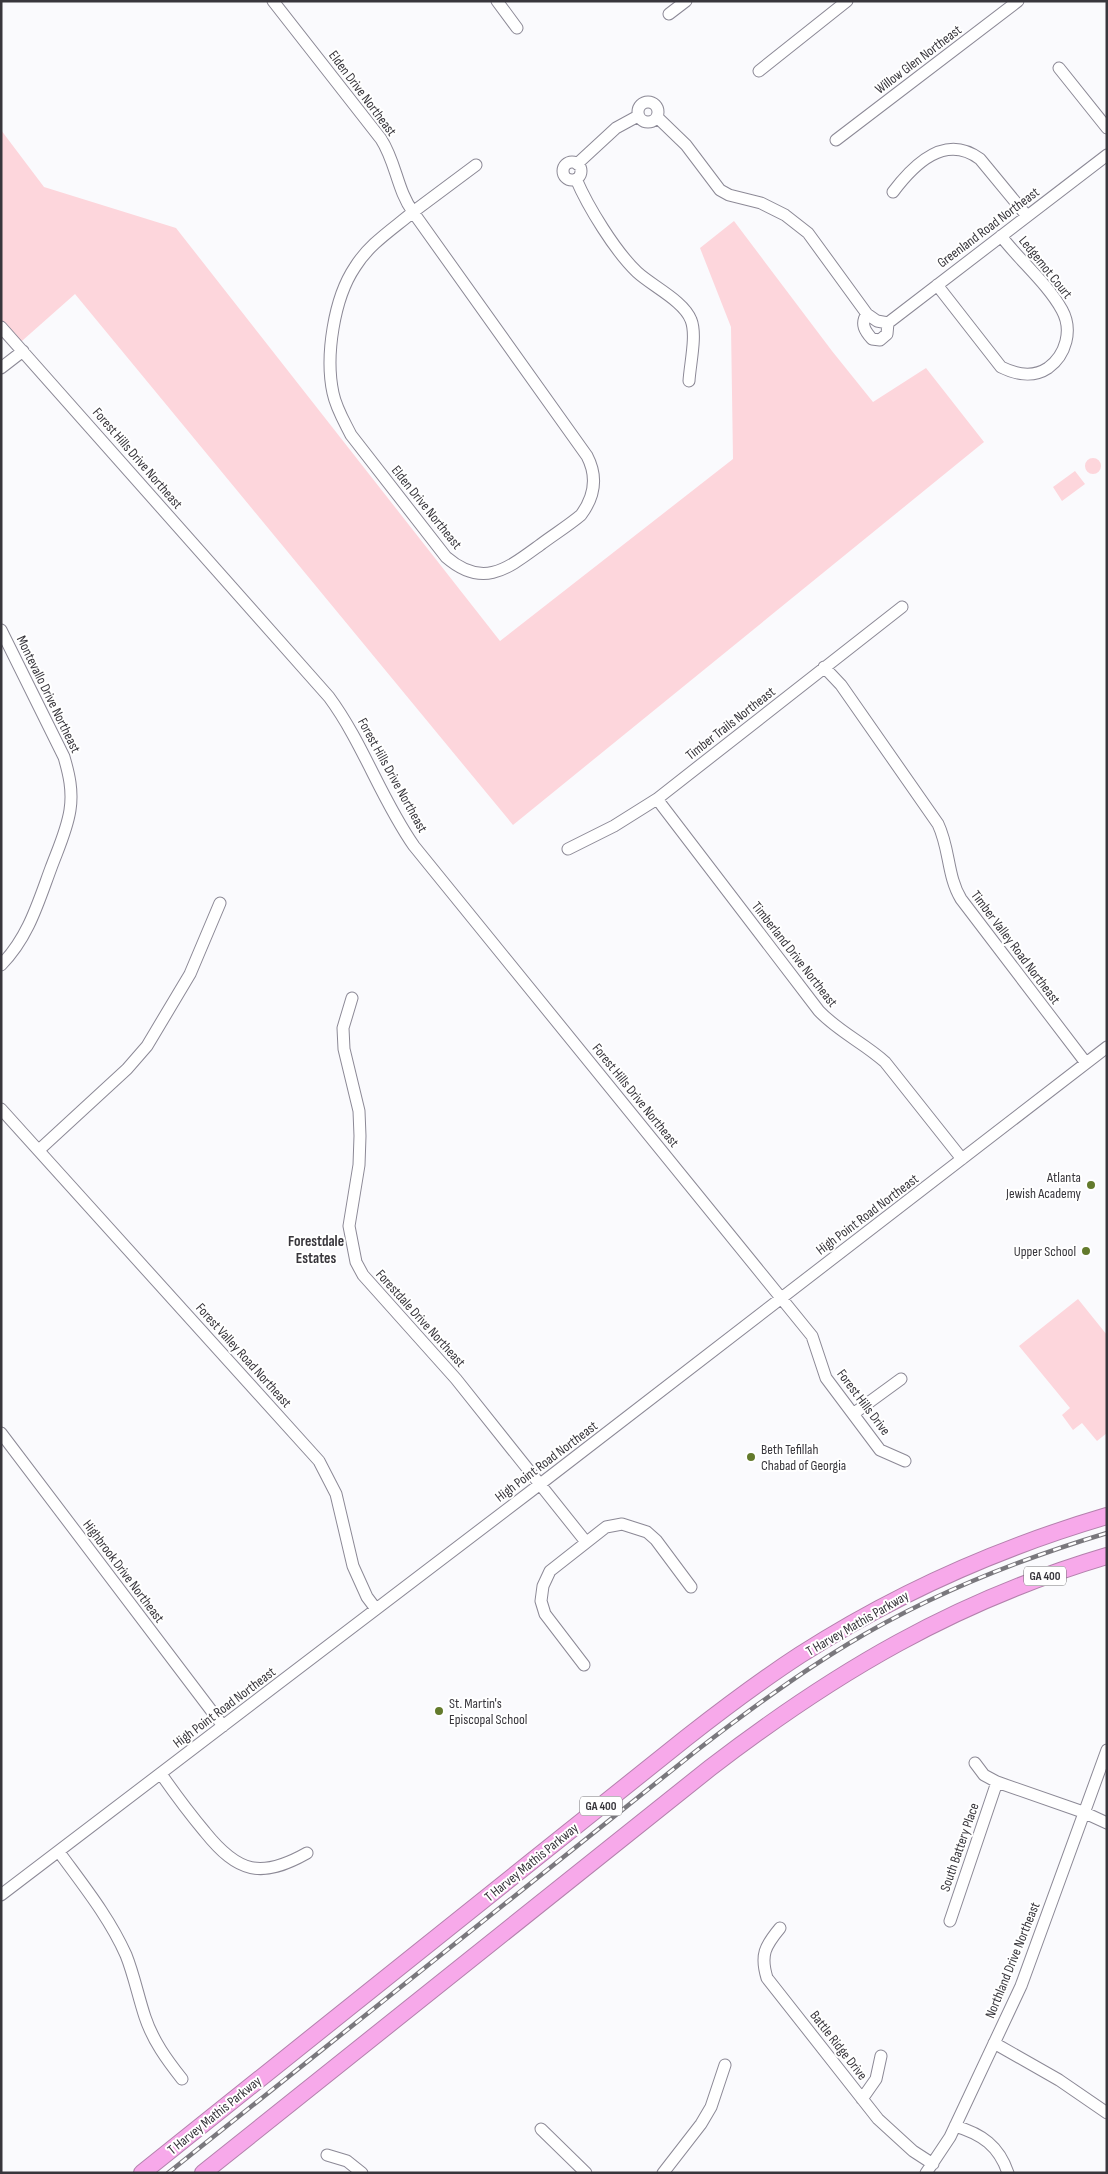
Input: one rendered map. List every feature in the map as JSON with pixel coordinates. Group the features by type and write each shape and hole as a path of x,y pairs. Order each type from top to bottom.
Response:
{"highway":[{"name":"T Harvey Mathis Parkway","path":"142,2173 686,1738 762,1681 841,1630 925,1585 1014,1546 1107,1516"},
{"name":"GA 400","path":"203,2173 718,1762 784,1713 861,1663 942,1619 1027,1582 1107,1556"}],"street":[{"name":"Elden Drive Northeast","path":"273,1 384,143 392,160 402,195 587,456 593,470 593,495 581,515 511,566 494,573 468,572 456,566 446,557 351,434 340,415 333,394 330,376 331,356 337,309 345,284 355,266 368,250 414,212"},
{"path":"496,1 517,28"},
{"path":"669,14 686,1"},
{"path":"759,71 846,1"},
{"name":"Willow Glen Northeast","path":"836,140 1018,1"},
{"path":"1059,68 1107,128"},
{"path":"638,116 638,109 646,102 656,106 657,116 686,145 720,190 729,195 761,203 777,211 808,233 867,314 877,321 888,323"},
{"path":"638,116 647,122 657,116"},
{"path":"638,116 616,128 577,164 581,170 576,179 586,202 630,265 682,306 690,317 693,327 688,381"},
{"path":"893,192 903,179 932,154 946,149 960,148 972,152 980,159 1027,216"},
{"name":"Greenland Road Northeast","path":"867,314 863,325 865,332 872,339 880,340 886,334 888,323 1107,155"},
{"path":"414,212 476,165"},
{"name":"Ledgemot Court","path":"936,285 1001,367 1031,374 1049,367 1057,360 1066,346 1067,327 1062,311 1001,236"},
{"name":"Forest Hills Drive Northeast","path":"1,326 329,697 348,724 400,826 414,846 781,1298"},
{"path":"1,368 23,351"},
{"name":"Timber Trails Northeast","path":"568,849 614,826 657,799 902,607"},
{"name":"Montevallo Drive Northeast","path":"1,630 64,757 69,771 71,797 65,830 32,921 16,950 1,966"},
{"name":"Timber Valley Road Northeast","path":"824,667 841,684 938,824 946,844 952,881 961,899 1086,1064"},
{"name":"Timberland Drive Northeast","path":"657,799 819,1011 840,1030 873,1051 886,1062 962,1159"},
{"path":"39,1150 127,1070 147,1046 190,974 220,903"},
{"name":"Forestdale Drive Northeast","path":"352,998 343,1028 344,1049 359,1111 359,1165 349,1226 356,1262 362,1276 456,1379 586,1542"},
{"name":"High Point Road Northeast","path":"1,1895 539,1485 1107,1048"},
{"name":"Forest Valley Road Northeast","path":"1,1110 319,1461 336,1494 353,1566 367,1596 376,1609"},
{"name":"Forest Hills Drive","path":"781,1298 812,1336 826,1378 880,1450 905,1461"},
{"path":"853,1414 901,1379"},
{"name":"Highbrook Drive Northeast","path":"1,1433 222,1726"},
{"path":"584,1665 545,1614 541,1601 543,1586 550,1571 606,1526 622,1524 647,1532 656,1540 691,1587"},
{"name":"Northland Drive Northeast","path":"929,2168 955,2126 1021,1986 1107,1750"},
{"path":"975,1763 984,1775 998,1782 1083,1812 1107,1824"},
{"path":"161,1774 219,1850 235,1862 254,1868 268,1869 290,1863 307,1853"},
{"name":"South Battery Place","path":"950,1921 998,1782"},
{"path":"59,1852 102,1912 118,1939 132,1972 145,2019 158,2045 182,2079"},
{"name":"Battle Ridge Drive","path":"780,1928 769,1941 764,1952 763,1966 767,1978 894,2136 929,2168"},
{"path":"994,2043 1058,2080 1107,2113"},
{"path":"862,2098 876,2079 881,2056"},
{"path":"663,2173 701,2124 711,2107 725,2065"},
{"path":"955,2126 985,2138 996,2148 1008,2173"},
{"path":"541,2129 586,2173"},
{"path":"327,2156 347,2161 362,2173"}],"shaded area":[{"path":"1,130 44,187 176,228 500,641 733,459 731,327 700,248 734,221 873,402 926,368 984,442 513,825 75,294 14,348 1,333"},
{"path":"1090,458 1096,458 1101,463 1099,472 1090,474 1085,469 1085,463"},
{"path":"1075,471 1085,484 1062,501 1053,487"},
{"path":"1078,1299 1107,1335 1107,1433 1097,1441 1082,1423 1073,1430 1062,1415 1070,1408 1019,1346"}],"railway":[{"path":"168,2173 696,1751 828,1656 879,1626 942,1594 1007,1567 1107,1533"}],"place":[{"name":"Atlanta Jewish Academy","path":"1091,1185"},
{"name":"Upper School","path":"1086,1251"},
{"name":"Beth Tefillah Chabad of Georgia","path":"751,1457"},
{"name":"St. Martin's Episcopal School","path":"439,1711"}],"district":[{"name":"Forestdale Estates","path":"316,1250"}]}
